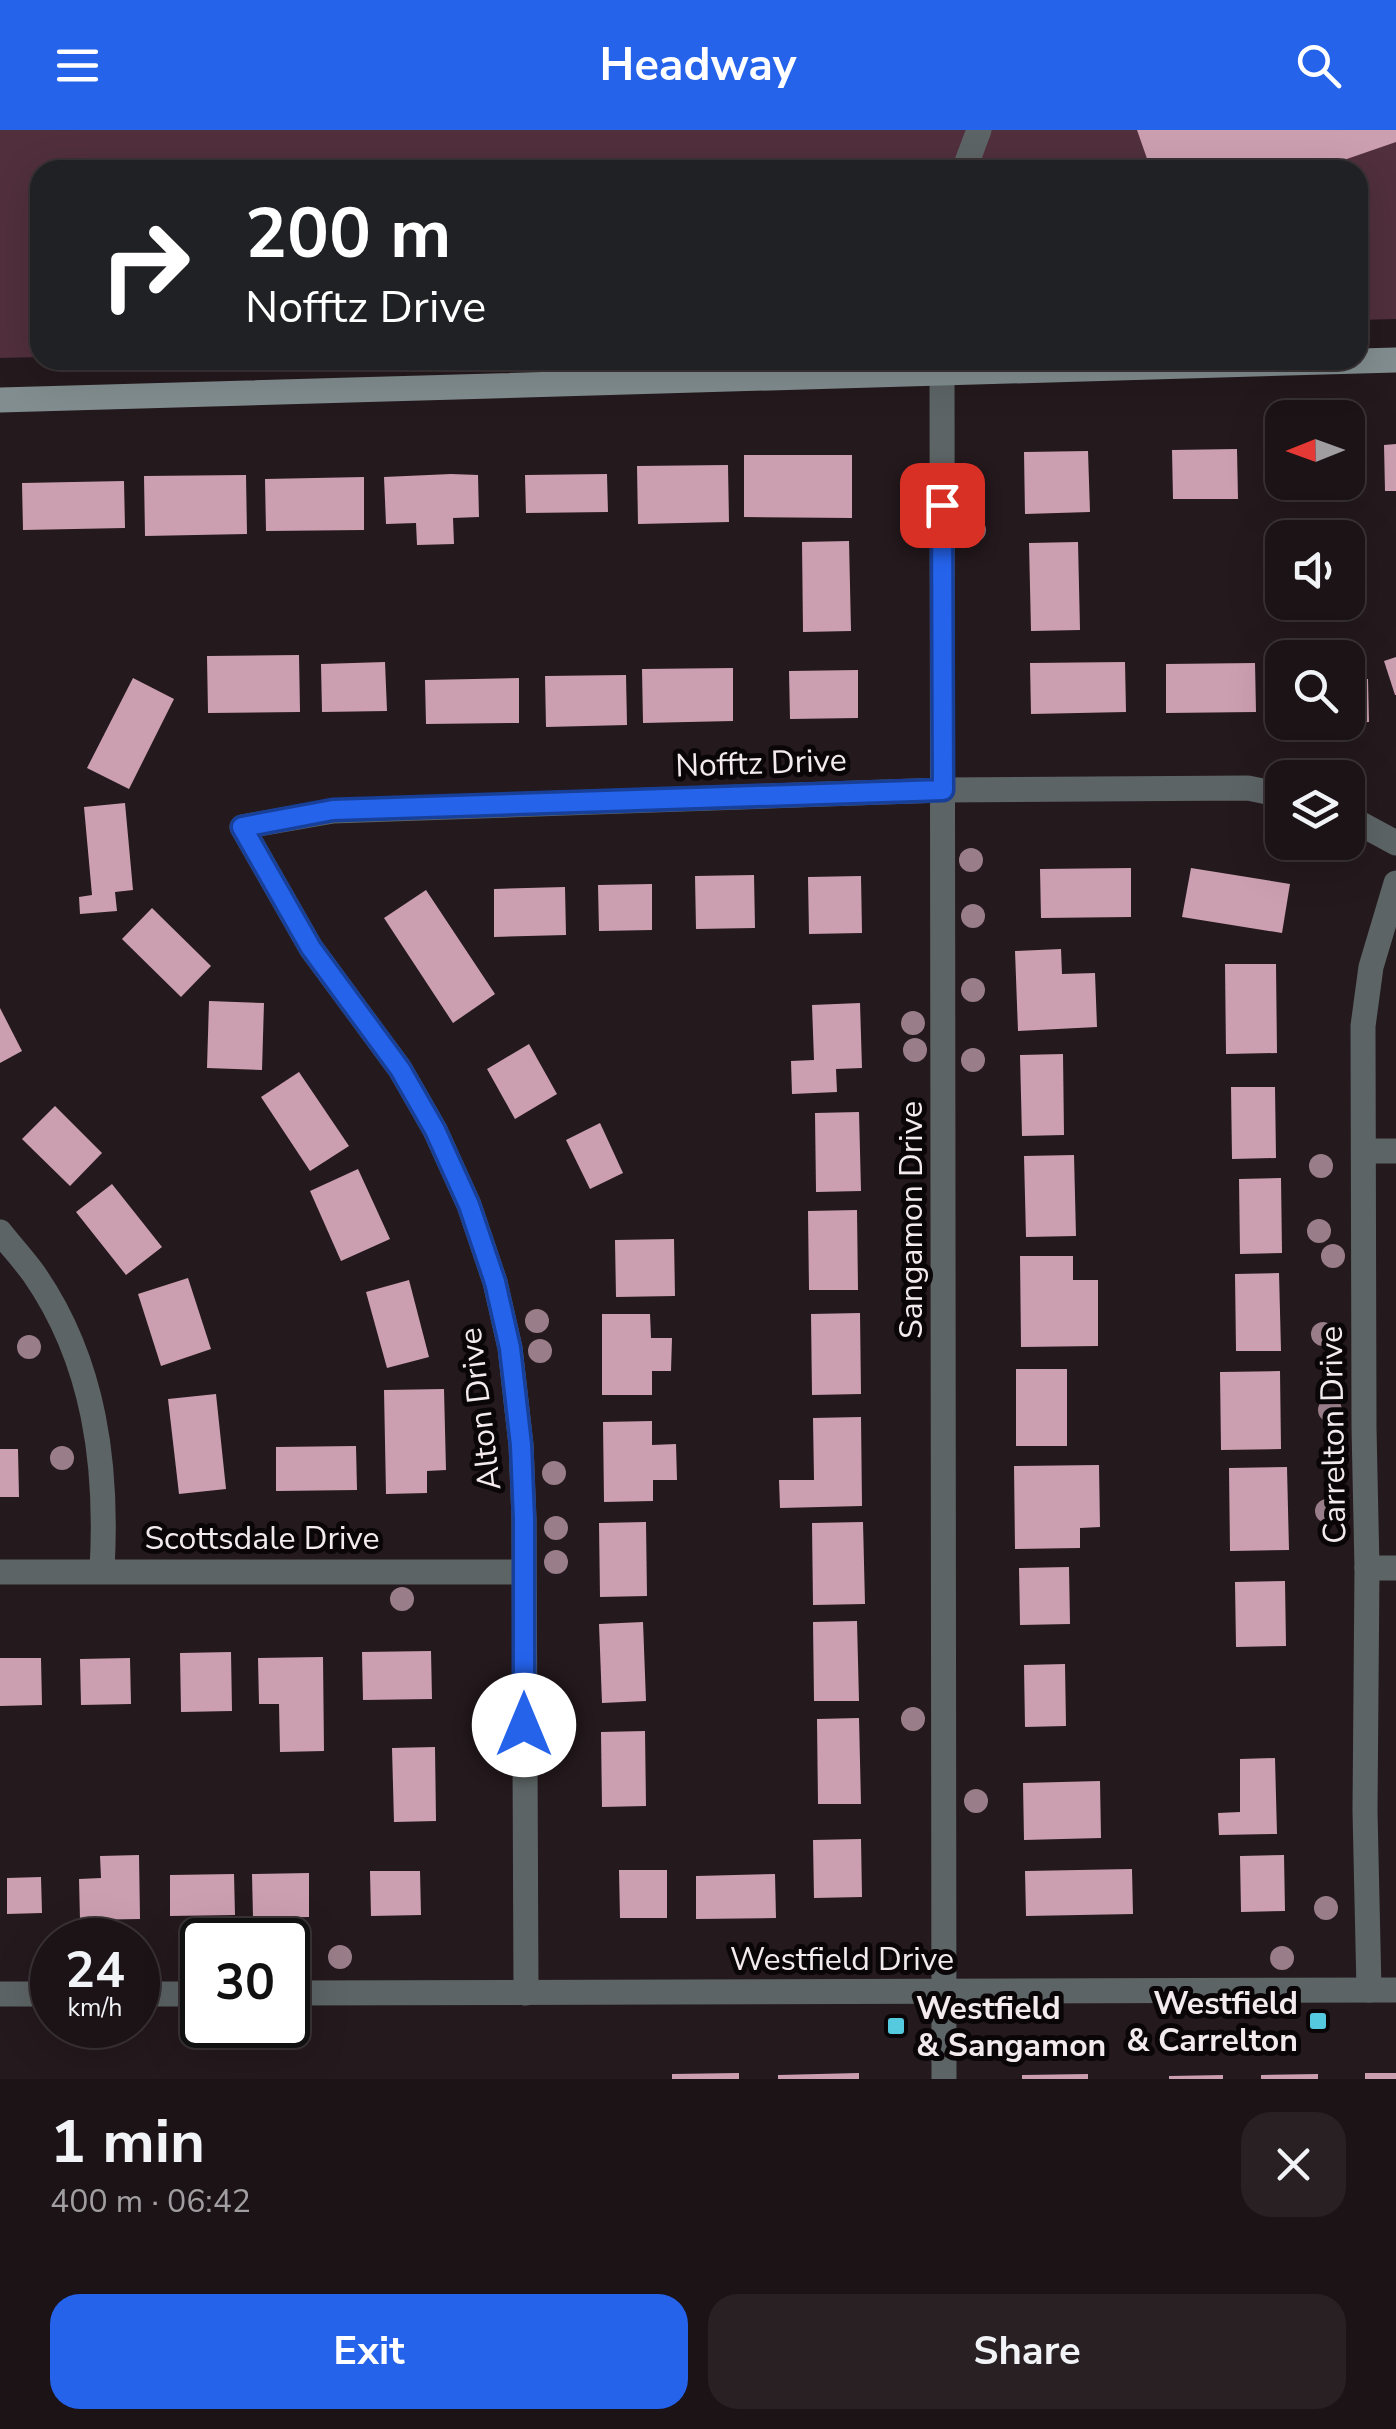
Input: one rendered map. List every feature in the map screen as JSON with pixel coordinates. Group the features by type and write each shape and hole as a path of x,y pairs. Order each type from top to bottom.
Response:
{"street":[{"path":"968,160 979,130"},
{"path":"1368,360 1396,360"},
{"path":"0,400 831,370"},
{"name":"Sangamon Drive","path":"942,370 944,2079"},
{"name":"Nofftz Drive","path":"242,827 333,810 943,790 1248,788 1265,792"},
{"path":"1365,826 1396,843"},
{"name":"Alton Drive","path":"242,827 311,948 400,1069 435,1130 469,1205 495,1282 510,1348 521,1445 526,1992"},
{"name":"Carrelton Drive","path":"1368,1990 1363,1026 1371,967 1396,883"},
{"path":"1365,1152 1396,1152"},
{"path":"0,1232 34,1274 78,1355 98,1441 103,1490 102,1570"},
{"path":"1366,1568 1396,1568"},
{"name":"Scottsdale Drive","path":"0,1572 524,1572"},
{"name":"Westfield Drive","path":"310,1993 1396,1990"},
{"path":"0,1994 30,1994"}],"shaded area":[{"path":"0,130 1396,130 1396,319 1368,320 1368,160 30,160 30,357 0,358"}],"building":[{"path":"1137,130 1396,130 1396,142 1344,160 1148,160"},
{"path":"1396,444 1396,491 1385,491 1384,445"},
{"path":"1237,449 1238,499 1173,499 1172,450"},
{"path":"1088,451 1090,512 1025,514 1024,452"},
{"path":"744,455 852,455 852,518 744,517"},
{"path":"728,465 729,522 638,524 637,466"},
{"path":"607,474 608,512 526,513 525,475"},
{"path":"246,475 247,534 145,536 144,476"},
{"path":"478,475 479,517 453,518 454,544 417,545 416,523 386,524 384,477"},
{"path":"364,477 364,530 266,531 265,479"},
{"path":"124,481 125,528 23,530 22,483"},
{"path":"849,541 851,631 803,632 802,542"},
{"path":"1078,542 1080,630 1031,631 1029,543"},
{"path":"299,655 300,712 208,713 207,656"},
{"path":"1396,657 1396,695 1395,695 1384,661"},
{"path":"385,662 387,711 322,712 321,664"},
{"path":"1125,662 1126,712 1031,714 1030,663"},
{"path":"1255,663 1256,712 1166,713 1166,664"},
{"path":"733,668 733,721 643,723 642,669"},
{"path":"858,670 858,718 790,719 789,671"},
{"path":"626,675 627,725 546,727 545,676"},
{"path":"133,678 174,699 129,789 87,768"},
{"path":"519,678 519,723 426,724 425,680"},
{"path":"1365,679 1368,679 1369,722 1365,722"},
{"path":"125,803 133,890 115,892 117,911 80,914 79,897 92,895 84,807"},
{"path":"1131,868 1131,917 1041,918 1040,869"},
{"path":"1191,868 1290,884 1282,933 1182,917"},
{"path":"754,875 755,928 696,929 695,876"},
{"path":"861,876 862,933 809,934 808,877"},
{"path":"652,884 652,930 599,931 598,885"},
{"path":"565,887 566,935 494,937 494,889"},
{"path":"426,890 495,994 453,1023 384,918"},
{"path":"152,908 211,966 181,997 122,939"},
{"path":"1061,949 1062,974 1095,973 1097,1027 1018,1031 1015,951"},
{"path":"1225,964 1276,964 1277,1053 1226,1054"},
{"path":"209,1001 264,1003 262,1070 207,1068"},
{"path":"860,1003 862,1068 836,1069 837,1092 792,1094 791,1061 814,1060 812,1005"},
{"path":"0,1008 22,1051 0,1063"},
{"path":"529,1044 557,1094 515,1119 487,1069"},
{"path":"1063,1054 1064,1135 1022,1136 1020,1055"},
{"path":"299,1072 349,1146 310,1171 261,1097"},
{"path":"1231,1087 1275,1087 1276,1158 1232,1159"},
{"path":"55,1106 102,1153 70,1186 22,1139"},
{"path":"859,1112 861,1191 816,1192 815,1113"},
{"path":"600,1123 623,1173 590,1189 566,1140"},
{"path":"1074,1155 1076,1236 1026,1237 1024,1156"},
{"path":"358,1169 390,1239 341,1261 310,1191"},
{"path":"1281,1178 1282,1253 1240,1254 1239,1179"},
{"path":"112,1184 162,1247 126,1275 76,1212"},
{"path":"857,1210 858,1290 809,1290 808,1211"},
{"path":"674,1239 675,1296 616,1297 615,1240"},
{"path":"1020,1256 1073,1256 1073,1280 1098,1280 1098,1346 1021,1347"},
{"path":"1279,1273 1281,1351 1236,1351 1235,1274"},
{"path":"188,1278 211,1349 161,1366 138,1294"},
{"path":"409,1280 429,1357 387,1368 366,1292"},
{"path":"860,1313 861,1394 812,1395 811,1314"},
{"path":"602,1314 650,1314 651,1338 672,1338 671,1371 652,1371 652,1395 602,1395"},
{"path":"1016,1369 1067,1369 1067,1446 1016,1446"},
{"path":"1280,1371 1281,1449 1221,1450 1220,1372"},
{"path":"444,1389 446,1470 427,1471 427,1493 386,1494 384,1390"},
{"path":"216,1394 226,1489 179,1494 168,1399"},
{"path":"861,1417 862,1506 780,1508 779,1480 814,1480 813,1418"},
{"path":"652,1421 652,1445 676,1444 677,1480 653,1480 653,1501 604,1502 603,1422"},
{"path":"356,1446 357,1490 276,1491 276,1447"},
{"path":"0,1449 18,1449 19,1497 0,1497"},
{"path":"1099,1465 1100,1527 1080,1528 1080,1548 1015,1549 1014,1466"},
{"path":"1287,1467 1289,1550 1230,1551 1229,1468"},
{"path":"646,1522 647,1596 600,1597 599,1523"},
{"path":"863,1522 865,1604 813,1605 812,1523"},
{"path":"1069,1567 1070,1624 1020,1625 1019,1568"},
{"path":"1285,1581 1286,1646 1236,1647 1235,1582"},
{"path":"857,1621 859,1701 814,1701 813,1622"},
{"path":"643,1622 646,1701 602,1703 599,1624"},
{"path":"431,1651 432,1699 363,1700 362,1652"},
{"path":"231,1652 232,1711 181,1712 180,1653"},
{"path":"323,1657 324,1751 280,1752 279,1704 259,1704 258,1658"},
{"path":"0,1658 41,1658 42,1705 0,1706"},
{"path":"130,1658 131,1704 81,1705 80,1659"},
{"path":"1065,1664 1066,1726 1025,1727 1024,1665"},
{"path":"859,1718 861,1804 818,1804 817,1719"},
{"path":"645,1731 646,1806 602,1807 601,1732"},
{"path":"435,1747 436,1821 394,1822 392,1748"},
{"path":"1275,1758 1277,1834 1219,1835 1218,1813 1240,1812 1240,1759"},
{"path":"1100,1781 1101,1838 1024,1840 1023,1783"},
{"path":"861,1839 862,1897 814,1898 813,1840"},
{"path":"139,1855 140,1918 80,1918 79,1879 101,1878 100,1856"},
{"path":"1284,1855 1285,1911 1241,1912 1240,1856"},
{"path":"1132,1869 1133,1914 1026,1916 1025,1871"},
{"path":"619,1870 667,1870 667,1918 620,1918"},
{"path":"370,1871 420,1871 421,1915 371,1916"},
{"path":"309,1873 309,1917 253,1918 252,1874"},
{"path":"234,1874 235,1915 170,1916 170,1875"},
{"path":"775,1874 776,1918 696,1919 696,1876"},
{"path":"41,1877 42,1913 7,1914 7,1878"},
{"path":"739,2073 739,2079 672,2079 672,2074"},
{"path":"859,2073 859,2079 778,2079 778,2075"},
{"path":"1365,2073 1396,2073 1396,2079 1365,2079"},
{"path":"1088,2074 1088,2079 1022,2079 1022,2075"},
{"path":"1318,2074 1318,2079 1261,2079 1261,2075"},
{"path":"1223,2075 1223,2079 1169,2079 1169,2076"}],"place":[{"name":"Westfield & Carrelton","path":"1318,2021"},
{"name":"Westfield & Sangamon","path":"896,2026"}],"route":[{"path":"524,1725 521,1445 510,1348 495,1282 469,1205 435,1130 400,1069 311,948 242,827 333,810 943,790 942,505"}]}
